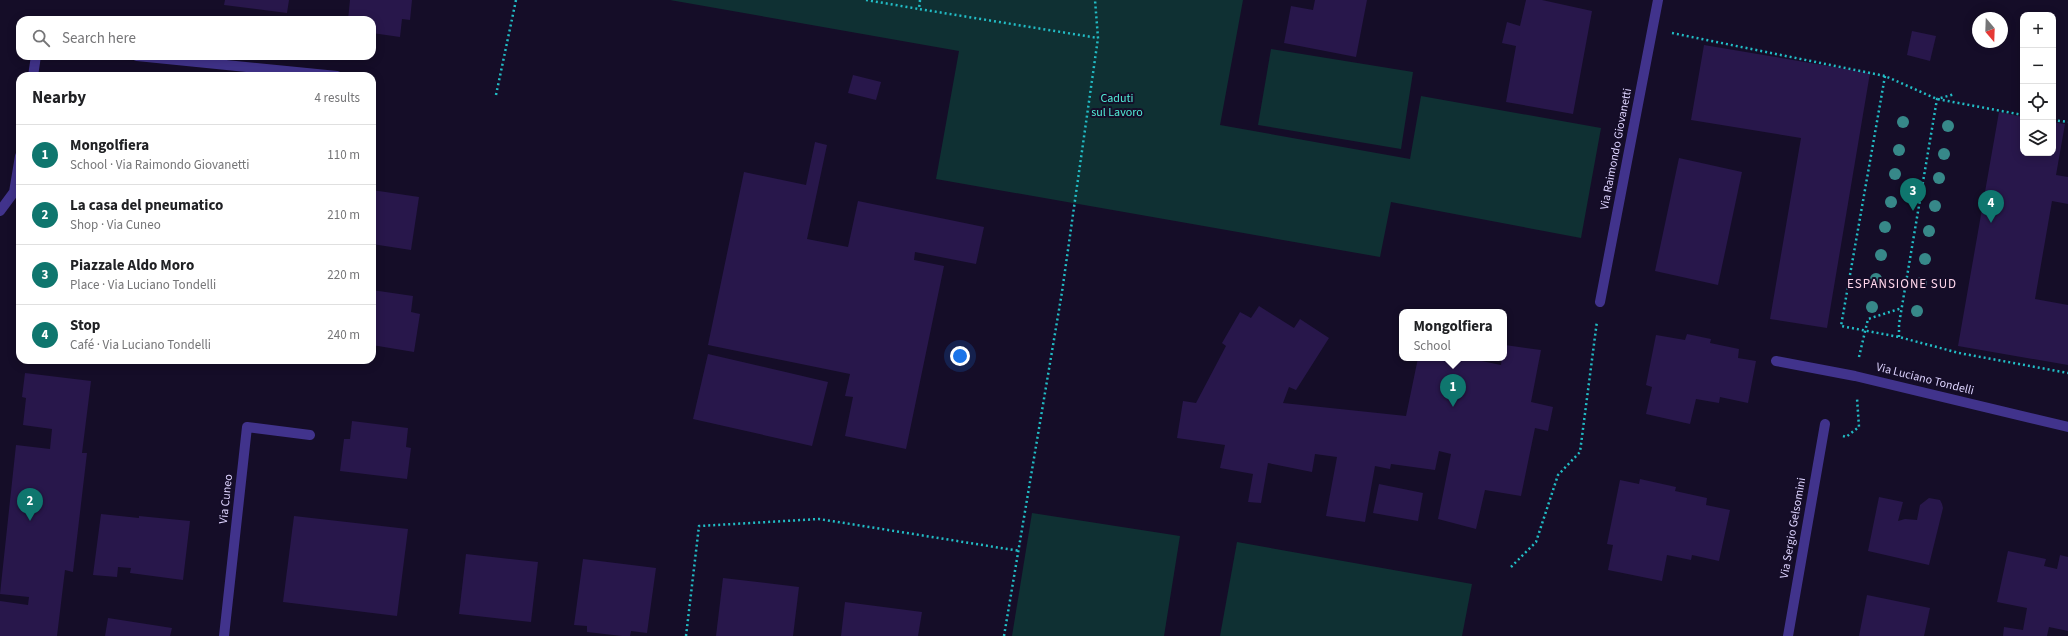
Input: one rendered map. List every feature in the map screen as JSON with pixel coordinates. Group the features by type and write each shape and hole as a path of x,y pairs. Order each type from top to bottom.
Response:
{"street":[{"name":"Via Raimondo Giovanetti","path":"1600,302 1658,0"},
{"path":"34,72 35,60"},
{"path":"177,60 297,72"},
{"path":"0,211 14,192 16,180"},
{"name":"Via Luciano Tondelli","path":"1776,361 1855,376 2068,427"},
{"name":"Via Sergio Gelsomini","path":"1788,636 1825,424"},
{"name":"Via Cuneo","path":"224,636 247,427 310,435"}],"path":[{"path":"496,95 516,0"},
{"path":"866,0 918,10 1098,38"},
{"path":"918,10 920,0"},
{"path":"1004,636 1020,551 1062,292 1098,38 1095,0"},
{"path":"1652,29 1885,76 1937,99 2020,114"},
{"path":"1885,76 1841,326 1899,337 1959,353 2068,373"},
{"path":"1937,99 1955,94"},
{"path":"1899,337 1902,308 1937,99"},
{"path":"2056,120 2068,122"},
{"path":"1511,567 1536,542 1558,475 1580,452 1600,302"},
{"path":"1825,424 1834,434 1846,437 1858,427 1855,376 1868,319 1902,308"},
{"path":"686,636 699,526 819,519 1020,551"}],"green space":[{"name":"Caduti sul Lavoro","path":"670,0 1243,0 1220,125 1410,159 1421,96 1601,128 1581,238 1391,202 1380,257 936,179 959,51"},
{"path":"1271,49 1413,72 1401,149 1258,125"},
{"path":"1032,513 1180,536 1164,636 1012,636"},
{"path":"1237,542 1472,584 1462,636 1220,636"}],"building":[{"path":"225,0 289,0 287,13 224,5"},
{"path":"350,0 412,0 410,20 402,19 400,37 376,34 376,16 348,16"},
{"path":"1315,0 1367,0 1356,57 1284,43 1291,6 1313,10"},
{"path":"1526,0 1542,0 1592,11 1573,114 1506,102 1516,46 1502,43 1507,22 1520,26"},
{"path":"1912,31 1936,36 1930,61 1907,55"},
{"path":"1704,45 1870,73 1827,328 1770,319 1801,138 1691,120"},
{"path":"853,75 881,82 876,100 848,93"},
{"path":"1999,112 2020,116 2020,156 2056,156 2056,122 2065,124 2056,175 2068,177 2068,204 2052,201 2035,299 2068,305 2068,365 1958,346"},
{"path":"815,142 827,145 807,239 848,247 858,201 984,227 976,264 915,252 914,260 944,266 906,449 845,436 853,397 845,396 850,374 708,345 744,172 806,185"},
{"path":"1679,158 1742,172 1718,285 1655,271"},
{"path":"376,191 419,197 411,250 376,245"},
{"path":"376,291 413,296 411,312 420,314 414,352 376,346"},
{"path":"1259,306 1294,328 1300,319 1329,338 1296,390 1289,387 1283,403 1406,416 1417,361 1482,361 1501,365 1502,361 1507,361 1507,345 1541,350 1531,402 1553,407 1548,431 1535,428 1521,496 1485,490 1476,529 1438,519 1451,454 1439,451 1435,470 1391,464 1390,469 1375,466 1365,522 1326,516 1337,457 1315,454 1312,472 1268,463 1261,503 1248,502 1253,474 1220,468 1225,445 1177,438 1183,401 1196,403 1226,346 1222,343 1240,312 1251,318"},
{"path":"1687,334 1711,339 1710,343 1739,349 1738,358 1756,361 1748,403 1720,397 1719,403 1696,399 1690,424 1646,414 1652,387 1646,385 1656,335 1685,340"},
{"path":"708,354 828,382 812,446 693,419"},
{"path":"25,373 91,381 82,453 87,453 73,572 65,570 57,636 0,636 0,601 28,605 29,597 0,594 16,445 50,449 52,429 23,425 26,398 22,397"},
{"path":"352,421 408,428 406,447 411,448 407,479 340,471 344,439 350,439"},
{"path":"1640,479 1676,487 1675,491 1707,498 1706,505 1730,510 1719,561 1692,555 1691,560 1667,555 1662,581 1608,570 1613,545 1607,544 1620,480 1639,484"},
{"path":"1379,484 1423,493 1418,521 1373,513"},
{"path":"1879,497 1903,502 1898,521 1905,519 1917,520 1920,505 1929,498 1940,500 1943,508 1929,565 1868,551"},
{"path":"101,514 190,521 183,580 130,573 131,568 118,567 117,577 93,575"},
{"path":"294,516 408,529 397,616 283,602"},
{"path":"2008,551 2046,559 2044,566 2057,569 2060,555 2068,557 2068,631 2049,627 2047,636 2003,636 2004,627 2023,630 2027,608 1997,602"},
{"path":"466,554 538,562 531,622 459,614"},
{"path":"583,559 656,568 647,633 631,631 630,636 622,636 587,632 587,626 574,625"},
{"path":"723,578 799,587 793,636 716,636"},
{"path":"1867,595 1930,608 1924,636 1859,636"},
{"path":"845,602 922,612 918,636 841,636"},
{"path":"108,618 172,628 170,636 105,636"}],"place":[{"name":"Piazzale Aldo Moro","path":"1913,211"},
{"name":"Stop","path":"1991,223"},
{"name":"Mongolfiera","path":"1453,407"},
{"name":"La casa del pneumatico","path":"30,521"}],"district":[{"name":"ESPANSIONE SUD","path":"1902,284"}]}
